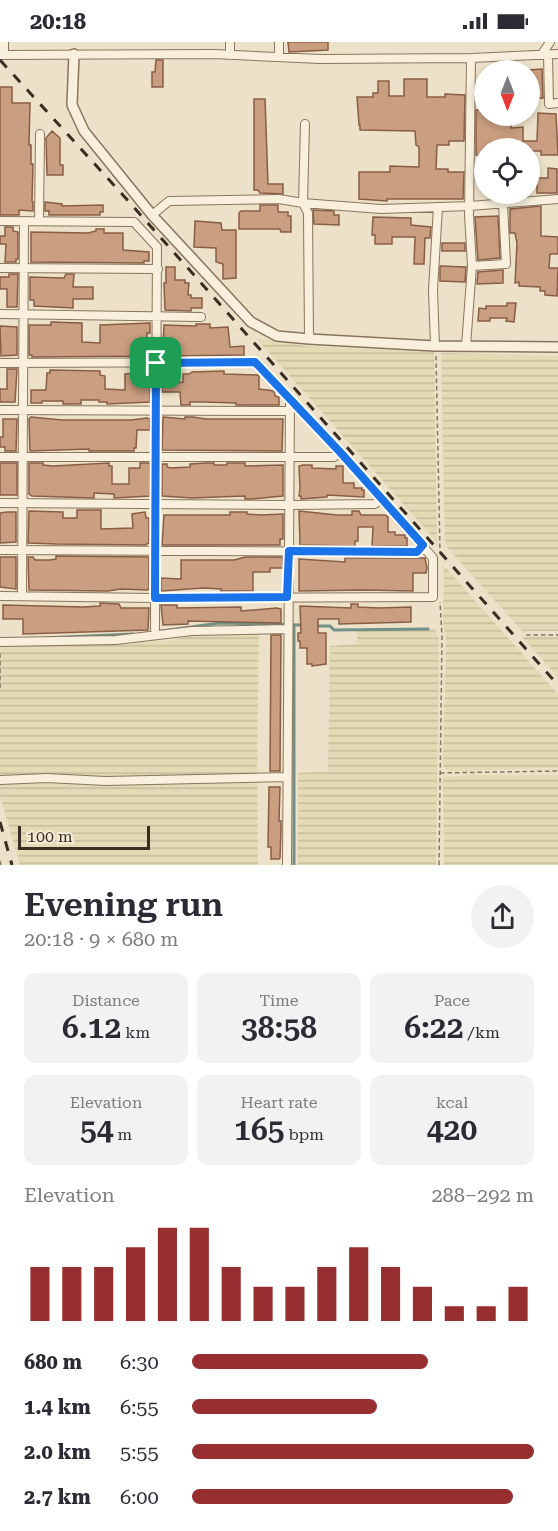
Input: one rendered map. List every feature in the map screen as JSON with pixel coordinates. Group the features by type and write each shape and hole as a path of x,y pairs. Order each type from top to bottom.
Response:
{"street":[{"path":"4,42 2,55 230,55 320,59 471,58 558,54"},
{"path":"230,42 230,55"},
{"path":"279,42 279,56"},
{"path":"550,42 545,54 549,104 558,104"},
{"path":"74,54 72,105 84,130 152,215 250,322 277,336 309,339 435,346 558,347"},
{"path":"466,346 472,266 471,58"},
{"path":"305,124 303,203 308,213 309,339"},
{"path":"39,221 40,134"},
{"path":"152,215 169,201 279,199 381,209 503,204 506,264 472,266"},
{"path":"540,201 558,199"},
{"path":"435,346 433,290 438,207"},
{"path":"0,221 134,222 157,247 155,629"},
{"path":"22,596 24,221"},
{"path":"0,268 158,269"},
{"path":"0,314 201,317"},
{"path":"0,363 255,362 340,452 433,558 433,597 0,596"},
{"path":"287,865 290,400"},
{"path":"0,410 289,411"},
{"path":"0,456 289,458 334,457 340,452"},
{"path":"0,503 289,505 375,504 381,499"},
{"path":"0,550 417,552 423,545"},
{"path":"0,642 116,639 192,631 287,629"},
{"path":"0,780 46,778 105,781 286,777"}],"path":[{"path":"435,346 440,553"},
{"path":"439,865 442,637 440,595"},
{"path":"526,635 558,635"},
{"path":"0,642 0,688"},
{"path":"440,773 558,771"},
{"path":"0,861 1,865"}],"shaded area":[{"path":"257,339 305,346 434,352 437,542"},
{"path":"441,353 558,356 558,631 523,632 445,545"},
{"path":"444,566 558,694 558,768 448,771 443,766 446,638 443,622"},
{"path":"435,629 439,639 436,865 298,865 298,773 328,771 330,646 357,644 357,631"},
{"path":"203,634 259,634 258,865 20,865 0,796 0,644 166,641"},
{"path":"522,637 558,637 558,677"},
{"path":"558,775 558,865 444,865 443,777"}],"building":[{"path":"288,42 328,42 328,50 289,52"},
{"path":"156,60 163,60 163,87 152,87 152,72 155,72"},
{"path":"540,69 542,69 543,98 540,98"},
{"path":"404,79 427,79 427,97 445,97 445,94 465,95 464,141 449,141 449,145 437,145 436,169 464,172 463,199 387,199 387,201 359,199 359,172 390,172 390,166 419,167 419,147 416,145 415,131 360,130 359,125 357,97 373,97 373,93 378,93 378,81 389,81 389,96 404,96"},
{"path":"0,87 12,87 12,103 30,103 29,145 31,145 31,164 33,164 33,211 19,210 19,215 0,215"},
{"path":"254,99 265,99 268,184 283,184 283,194 260,193 254,190"},
{"path":"540,113 556,114 558,155 541,155 540,138 537,138"},
{"path":"476,126 523,127 523,138 476,138"},
{"path":"52,131 60,138 60,165 63,165 63,175 47,175 46,138"},
{"path":"548,168 557,169 557,193 540,193 540,178 548,178"},
{"path":"45,202 62,204 62,206 103,205 103,212 100,212 100,215 49,215 49,211 45,211"},
{"path":"260,205 278,205 278,212 288,212 288,216 291,216 291,232 281,232 280,229 239,229 239,213 241,211 260,211"},
{"path":"541,206 541,236 558,237 558,254 550,254 549,268 558,268 557,296 545,295 545,291 540,291 540,287 519,286 519,282 515,283 517,243 515,233 510,233 510,209"},
{"path":"313,210 334,211 334,215 339,215 339,225 314,224"},
{"path":"498,216 500,258 478,260 475,217"},
{"path":"373,217 411,218 411,225 431,227 430,238 425,238 424,264 414,264 415,237 392,237 392,244 375,244 375,235 372,235"},
{"path":"195,221 221,223 222,230 236,230 236,278 223,279 223,264 216,262 216,248 194,247"},
{"path":"5,227 13,227 13,231 18,232 16,262 5,262 6,244 0,244 0,236 5,236"},
{"path":"96,229 104,229 104,233 123,233 123,250 149,252 149,261 144,261 144,263 31,262 31,232 88,233"},
{"path":"442,243 465,243 465,251 442,251"},
{"path":"440,266 466,267 465,282 440,281"},
{"path":"166,267 175,267 175,280 185,280 185,283 189,283 188,295 191,295 191,298 202,298 202,308 191,308 191,311 165,310"},
{"path":"503,270 503,283 477,284 478,272"},
{"path":"9,274 18,274 17,307 7,307 7,289 0,289 0,277 9,277"},
{"path":"66,274 74,274 73,287 93,287 93,299 73,299 73,308 34,306 34,300 30,300 30,277 64,278"},
{"path":"507,303 516,303 514,322 506,321 507,318 478,321 479,308 507,306"},
{"path":"51,322 82,323 82,342 100,343 100,325 150,323 150,333 147,333 147,356 32,357 29,355 29,325 51,325"},
{"path":"196,324 210,324 210,328 228,327 230,347 244,346 244,355 165,356 164,325 196,326"},
{"path":"0,326 17,327 17,355 1,356"},
{"path":"137,368 147,368 147,371 150,371 150,402 107,404 99,400 81,400 81,404 63,404 63,401 31,403 31,390 46,390 47,373 50,373 50,370 100,371 100,375 105,376 105,389 125,390 125,374 137,373"},
{"path":"7,369 17,369 15,402 0,402 0,389 7,389"},
{"path":"224,371 224,374 259,375 259,389 274,391 275,396 279,397 279,405 190,402 190,405 181,405 180,392 162,392 162,384 183,382 183,374"},
{"path":"31,417 62,420 147,418 150,419 150,430 137,430 134,451 89,451 89,449 30,451 29,419"},
{"path":"163,417 283,419 282,451 162,450"},
{"path":"3,419 17,419 16,451 5,451 5,447 0,447 0,437 3,437"},
{"path":"0,463 17,463 17,495 0,495"},
{"path":"29,463 53,466 109,463 109,466 112,466 112,484 129,484 129,468 140,468 140,463 150,463 150,496 114,498 114,494 94,493 94,498 32,496 29,494"},
{"path":"214,463 214,465 227,465 227,463 245,463 245,466 283,465 283,496 245,499 245,496 192,498 162,496 162,464 167,464 167,467 171,468"},
{"path":"312,465 312,468 336,469 336,466 343,466 343,483 354,483 354,488 362,488 364,497 327,495 327,497 301,499 299,496 299,466"},
{"path":"77,510 101,510 101,529 133,528 132,514 145,512 146,518 149,518 149,543 145,545 28,543 29,511 63,512 63,518 77,518"},
{"path":"299,511 352,515 352,511 359,511 361,515 385,515 388,517 388,532 405,535 407,546 372,546 373,527 358,527 358,541 355,541 355,546 300,545"},
{"path":"16,512 16,542 0,543 0,513"},
{"path":"230,512 261,515 283,514 283,539 280,539 280,545 162,545 164,515 230,515"},
{"path":"56,556 149,557 149,589 29,590 28,557 33,557 35,560 50,560 56,559"},
{"path":"0,557 16,557 16,589 0,587"},
{"path":"246,557 283,557 283,568 270,568 270,572 253,572 253,591 221,591 221,589 203,588 162,591 161,589 161,578 181,579 181,560 234,560"},
{"path":"345,558 425,558 427,568 426,573 413,573 413,591 299,591 299,559 345,562"},
{"path":"100,603 119,604 121,608 149,608 148,630 23,634 23,619 3,619 3,605 83,607 100,606"},
{"path":"351,604 358,604 358,607 411,607 411,622 339,624 339,619 318,619 318,633 326,633 326,664 312,666 312,664 307,664 307,648 300,648 300,641 298,641 298,633 301,633 300,606 351,608"},
{"path":"161,605 177,605 177,608 241,607 241,611 277,608 281,609 281,623 188,621 188,624 163,625"},
{"path":"271,635 281,635 280,771 270,771"},
{"path":"269,787 280,787 279,859 271,859 271,847 268,847"}],"waterway":[{"path":"155,632 220,623 303,625"},
{"path":"294,625 294,865"},
{"path":"316,626 330,626 334,630 428,629"},
{"path":"44,638 133,634"}],"railway":[{"path":"0,60 558,685"},
{"path":"0,822 12,865"}],"route":[{"path":"255,362 423,545 417,552 289,551 287,597 155,598 156,363 255,362"}]}
